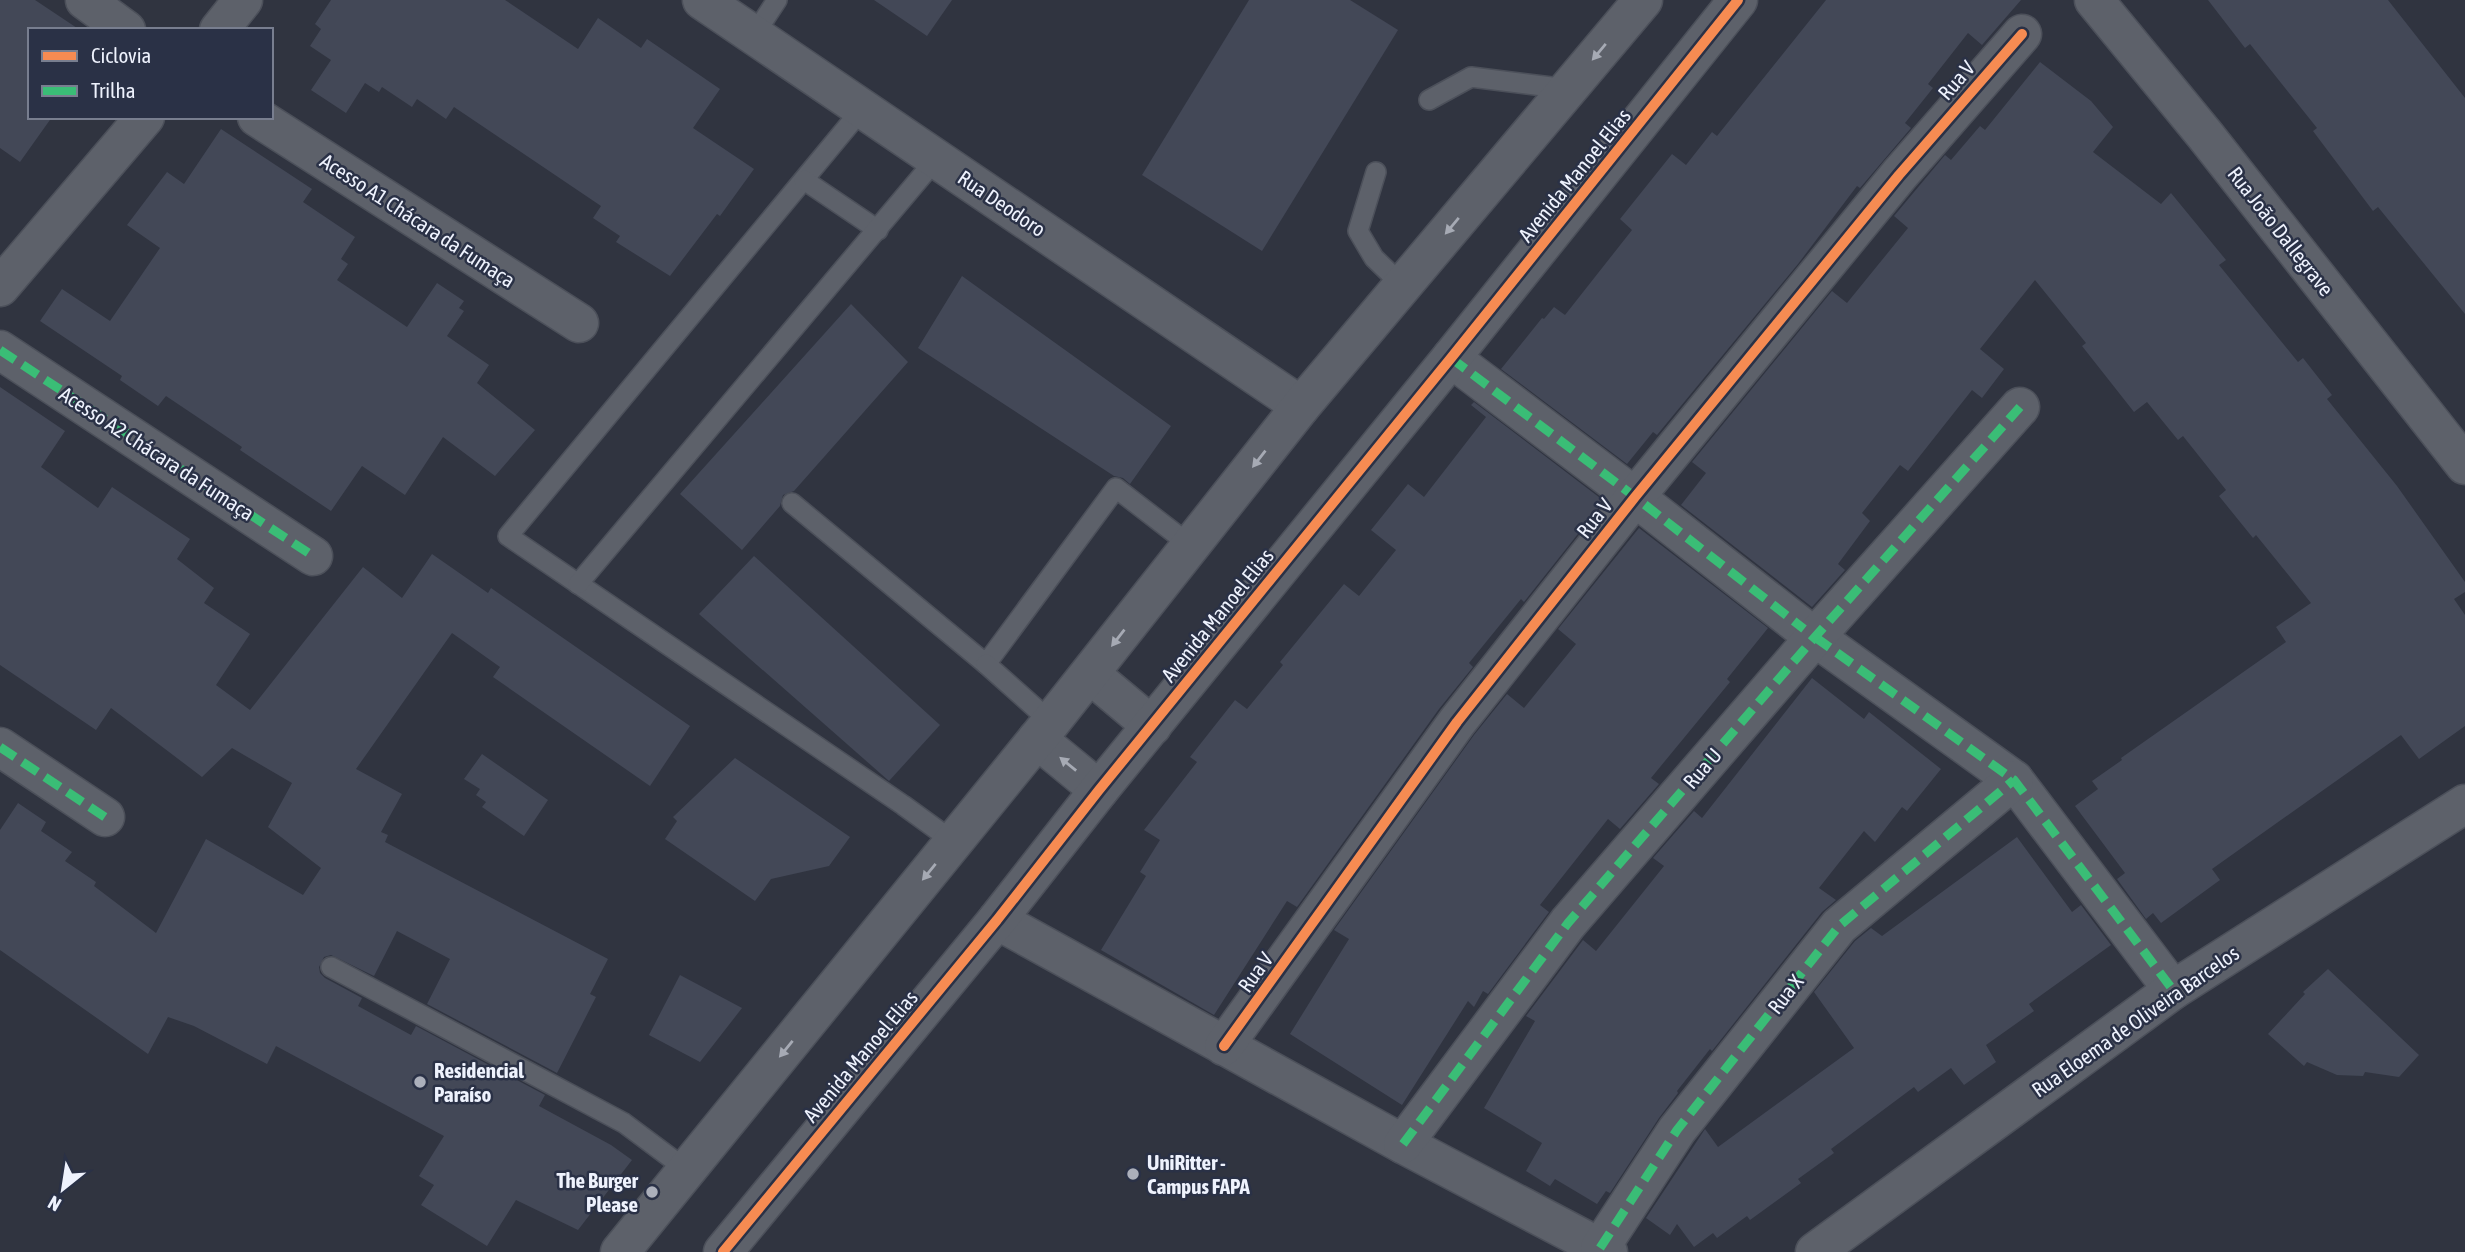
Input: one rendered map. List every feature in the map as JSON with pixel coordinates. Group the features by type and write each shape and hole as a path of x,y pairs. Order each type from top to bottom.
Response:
{"street":[{"path":"85,0 123,28"},
{"path":"221,28 243,0"},
{"name":"Rua Deodoro","path":"702,0 1301,406"},
{"path":"620,1252 1090,674 1301,406 1643,0"},
{"name":"Avenida Manoel Elias","path":"723,1252 997,920 1099,790 1451,359 1738,0"},
{"name":"Rua João Dallegrave","path":"2094,0 2205,135 2465,466"},
{"name":"Rua V","path":"1224,1046 1457,722 1635,497 1899,175 2022,34"},
{"path":"0,287 143,119"},
{"name":"Acesso A1 Chácara da Fumaça","path":"260,119 579,323"},
{"name":"Acesso A2 Chácara da Fumaça","path":"0,351 313,556"},
{"path":"1451,359 1635,497 1809,633 2014,780 2173,990"},
{"name":"Rua U","path":"1403,1144 1567,923 1809,633 2020,407"},
{"path":"1090,674 1152,726"},
{"path":"1044,731 1099,790"},
{"path":"0,747 105,817"},
{"name":"Rua X","path":"1604,1250 1677,1130 1839,926 2014,780"},
{"name":"Rua Eloema de Oliveira Barcelos","path":"1815,1252 2173,990 2465,804"},
{"path":"997,920 1403,1144 1604,1250"}],"lane":[{"path":"754,35 777,0"},
{"path":"1429,100 1471,77 1568,89"},
{"path":"863,108 508,536 954,842"},
{"path":"578,584 937,158"},
{"path":"1376,172 1358,231 1374,258 1402,285"},
{"path":"804,180 878,230"},
{"path":"986,664 1116,488 1190,545"},
{"path":"792,503 986,664 1044,731"},
{"path":"331,967 624,1123 687,1170"}],"building":[{"path":"0,0 35,0 77,28 28,28 28,119 51,119 20,162 0,148"},
{"path":"331,0 505,0 578,49 598,18 641,48 647,39 720,89 693,128 754,169 720,216 717,214 670,276 616,242 620,236 593,218 601,206 454,107 446,119 417,99 412,107 382,87 379,92 365,83 346,113 311,90 331,60 310,46 321,29 315,24"},
{"path":"874,0 952,0 927,36"},
{"path":"1249,0 1350,0 1398,30 1262,251 1142,175"},
{"path":"1826,0 2021,0 1982,45 1968,33 1928,84 1933,88 1905,123 1911,128 1860,188 1857,186 1798,264 1657,435 1653,432 1627,464 1501,369 1554,307 1565,315 1632,230 1620,219 1672,154 1686,165 1712,132 1717,136"},
{"path":"2208,0 2388,0 2465,98 2465,314 2378,207 2373,211 2313,131 2317,128 2250,44 2245,48"},
{"path":"2040,62 2091,101 2113,127 2093,152 2161,204 2171,193 2226,260 2219,265 2298,362 2303,358 2332,395 2327,399 2397,486 2465,582 2465,592 2454,599 2465,615 2465,726 2419,759 2401,735 2212,869 2220,880 2161,923 2153,913 2146,919 2117,879 2125,873 2075,806 2098,789 2092,781 2122,760 2121,758 2286,642 2276,627 2311,603 2256,535 2253,538 2219,496 2226,490 2183,436 2178,440 2147,402 2134,412 2082,346 2086,343 2035,280 1980,349 2004,369 1982,398 1972,390 1908,471 1900,465 1862,513 1870,521 1838,564 1845,570 1812,607 1681,505 1706,473 1692,462 1832,291 1847,303 1908,228 1894,216 1945,155 1951,160 1980,126 1985,130"},
{"path":"221,129 312,189 303,202 355,237 341,259 348,264 337,280 407,327 437,283 464,301 459,308 464,311 447,336 489,365 477,383 535,430 495,476 443,437 405,495 362,466 331,511 166,396 158,406 120,380 122,376 40,321 62,289 110,321 160,248 127,225 167,172 184,184"},
{"path":"962,276 1171,426 1130,484 918,348"},
{"path":"851,304 908,362 794,491 783,495 780,506 742,550 680,494"},
{"path":"0,387 65,431 41,467 98,508 112,487 190,539 177,559 214,588 204,603 250,634 216,685 250,710 363,567 402,598 432,554 488,593 491,588 690,726 650,786 493,677 500,667 452,633 356,769 402,794 381,832 388,835 385,842 608,959 590,994 596,997 557,1073 427,1004 450,959 397,931 374,976 331,955 324,957 319,967 325,978 362,998 358,1006 411,1035 416,1026 545,1095 539,1106 611,1145 632,1160 578,1230 516,1200 487,1246 421,1205 434,1185 419,1176 444,1136 276,1046 267,1064 194,1026 168,1017 148,1054 0,950 0,830 18,803 46,822 41,831 72,852 65,861 96,882 94,886 156,933 206,839 303,895 321,868 268,827 292,783 232,748 202,777 111,708 96,730 0,665"},
{"path":"1474,402 1604,501 1524,602 1521,599 1469,663 1473,667 1439,709 1297,907 1287,901 1214,1015 1101,950 1146,876 1140,872 1160,840 1144,830 1197,762 1190,757 1235,700 1247,709 1283,665 1280,662 1344,584 1359,596 1396,550 1371,530 1408,484 1424,497 1486,417 1471,405"},
{"path":"1639,528 1768,628 1727,679 1730,682 1651,778 1659,784 1620,829 1608,819 1540,905 1549,912 1488,994 1483,991 1474,1007 1468,1001 1402,1105 1290,1034 1349,939 1334,930 1474,735 1507,694 1524,708 1576,644 1558,629"},
{"path":"754,556 940,725 889,781 699,614"},
{"path":"1812,678 1864,719 1869,712 1941,769 1907,811 1902,807 1875,842 1864,831 1819,888 1836,900 1822,912 1677,1091 1610,1193 1606,1191 1597,1204 1555,1179 1550,1186 1526,1171 1542,1143 1484,1108 1535,1021 1526,1016 1583,940 1596,951 1664,866 1653,858 1694,811 1702,818"},
{"path":"482,754 548,800 524,836 482,807 486,802 476,795 480,789 464,779"},
{"path":"735,758 850,837 829,866 771,879 755,901 665,839 677,821 673,817"},
{"path":"2017,837 2072,912 2081,905 2111,945 2029,1004 2034,1011 1986,1045 1996,1062 1964,1085 1951,1068 1918,1092 1914,1087 1831,1149 1834,1153 1798,1179 1801,1183 1750,1220 1747,1216 1717,1238 1713,1233 1694,1247 1677,1224 1670,1235 1646,1218 1705,1129 1718,1147 1854,1048 1814,992 1855,941 1871,928 1882,936"},
{"path":"2328,969 2419,1055 2399,1077 2365,1072 2363,1076 2337,1075 2307,1062 2304,1066 2268,1034 2305,994 2303,992"},
{"path":"680,975 742,1008 700,1062 649,1035"}],"marked path":[{"path":"0,350 313,556"},
{"path":"1451,358 1804,629"},
{"path":"1403,1144 1568,923 1815,637 2020,407"},
{"path":"1815,637 2014,780 2173,990"},
{"path":"0,747 105,817"},
{"path":"1600,1248 1677,1130 1839,926 2014,780"}],"cycle path":[{"path":"723,1252 997,920 1099,790 1738,0"},
{"path":"1224,1046 1457,722 1635,497 1899,175 2022,34"}],"place":[{"name":"Residencial Paraíso","path":"420,1082"},
{"name":"UniRitter - Campus FAPA","path":"1133,1174"},
{"name":"The Burger Please","path":"652,1192"}]}
